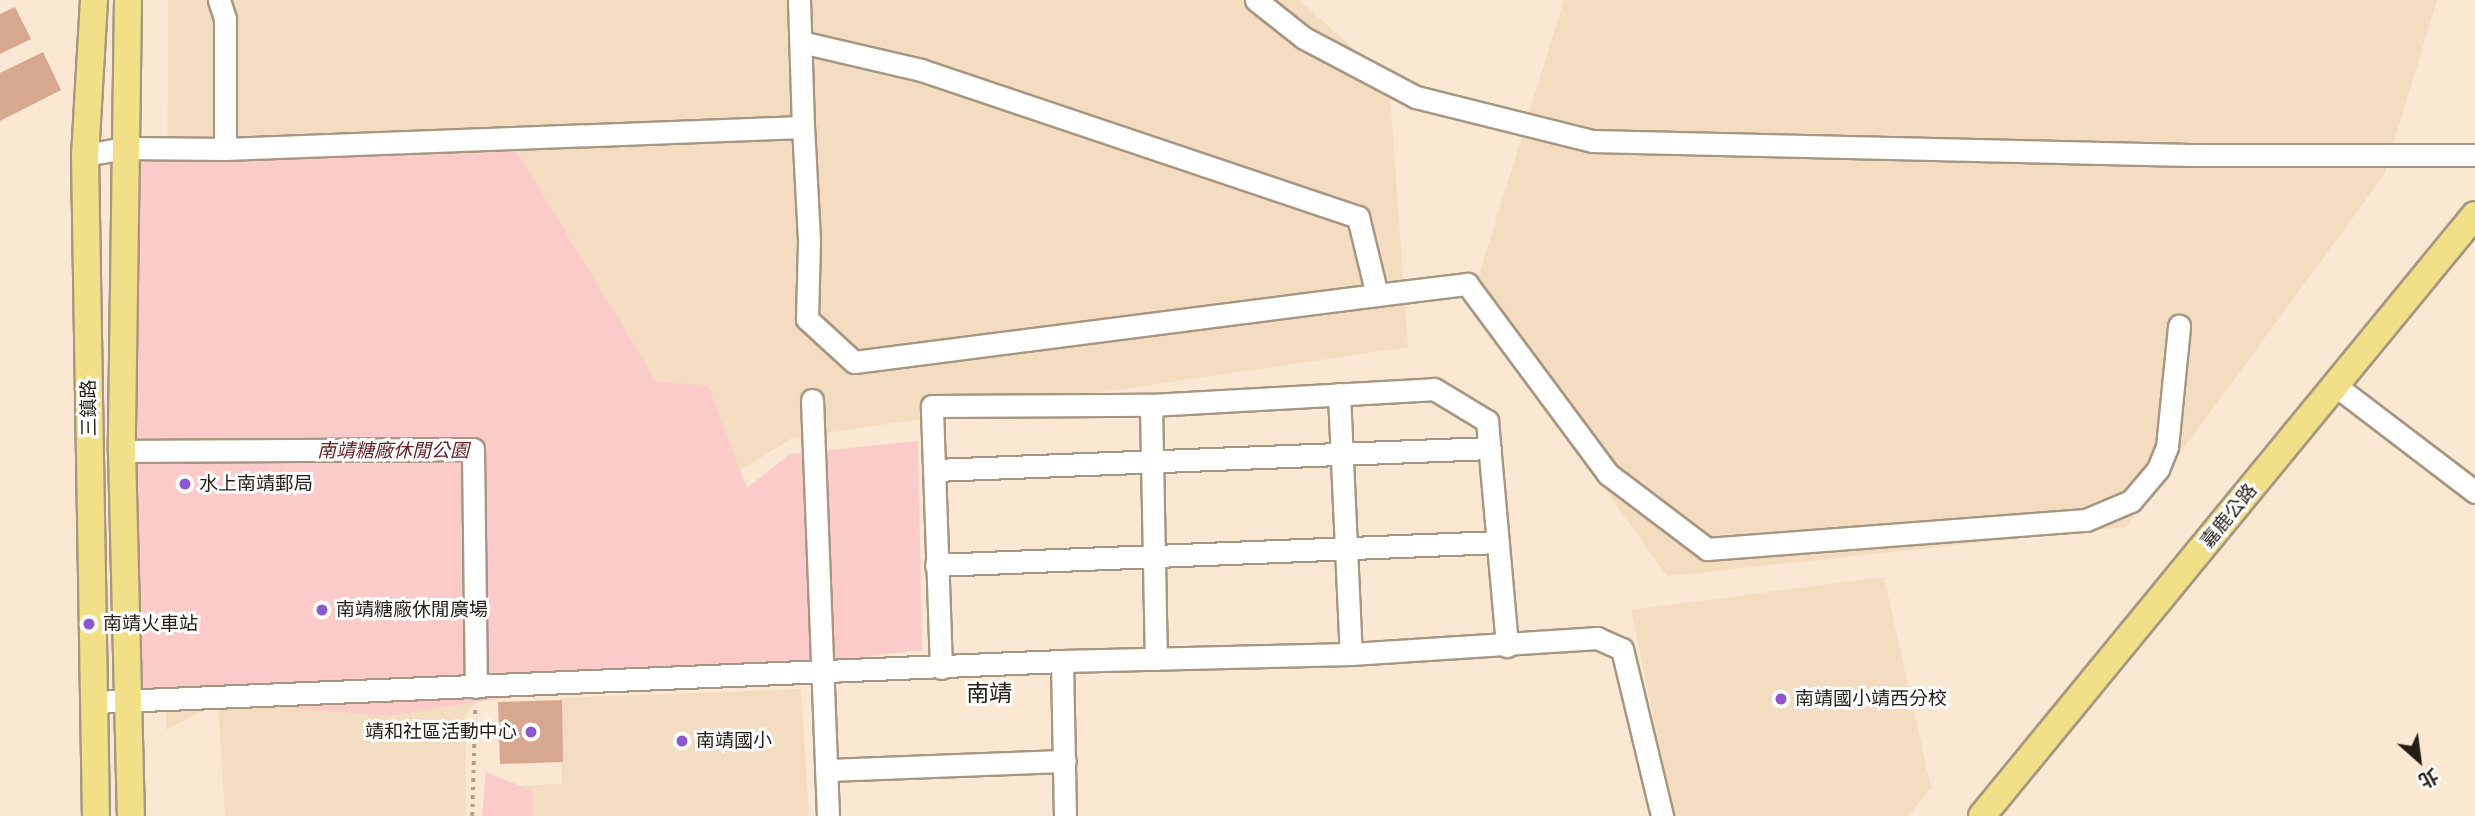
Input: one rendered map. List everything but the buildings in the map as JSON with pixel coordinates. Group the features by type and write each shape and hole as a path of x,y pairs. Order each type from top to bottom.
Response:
{"main road":[{"name":"三鎮路","path":"94,0 85,155 96,816"},
{"name":"三鎮路","path":"128,0 122,451 131,702 131,816"},
{"name":"嘉鹿公路","path":"1982,816 2475,215"}],"lane":[{"path":"219,0 225,19 225,149"},
{"path":"799,0 809,240 807,319 854,362 1467,284 1608,474 1707,549 2086,520 2131,501 2158,469 2166,446 2179,326"},
{"path":"1256,0 1304,38 1416,97 1592,141 2191,155 2475,155"},
{"path":"802,42 921,70 1358,217 1377,295"},
{"path":"85,155 125,148 225,149 803,127"},
{"path":"2336,386 2475,492"},
{"path":"941,668 932,406 1151,405 1434,389 1487,421 1507,646"},
{"path":"1339,394 1351,654"},
{"path":"812,400 828,816"},
{"path":"1151,405 1156,659"},
{"path":"935,470 1341,451 1490,448"},
{"path":"122,451 474,449 476,687"},
{"path":"936,565 1498,542"},
{"path":"96,702 1062,662 1351,654 1507,646 1597,638 1622,649 1662,816"},
{"path":"1062,662 1066,816"},
{"path":"826,770 1065,761"}],"path":[{"path":"472,816 476,687"}],"shaded area":[{"path":"168,0 1299,0 1389,80 1408,347 792,438 628,541 465,715 466,816 225,816 218,703 166,730"},
{"path":"1564,0 2437,0 2384,175 2126,527 1667,576 1471,301"},
{"name":"南靖國小靖西分校","path":"1884,577 1931,788 1908,816 1674,816 1631,610"},
{"name":"南靖國小","path":"801,689 809,816 487,816 488,787 562,784 560,698"}],"green space":[{"name":"南靖糖廠休閒公園","path":"512,144 656,381 708,386 747,488 790,454 918,441 922,650 503,698 388,716 218,702 129,701 137,158"},
{"path":"486,772 533,791 533,816 482,816"}],"place":[{"name":"水上南靖郵局","path":"185,484"},
{"name":"南靖糖廠休閒廣場","path":"322,610"},
{"name":"南靖火車站","path":"89,624"},
{"name":"南靖國小靖西分校","path":"1781,699"},
{"name":"靖和社區活動中心","path":"531,732"},
{"name":"南靖國小","path":"682,741"}],"district":[{"name":"南靖","path":"989,693"}]}
